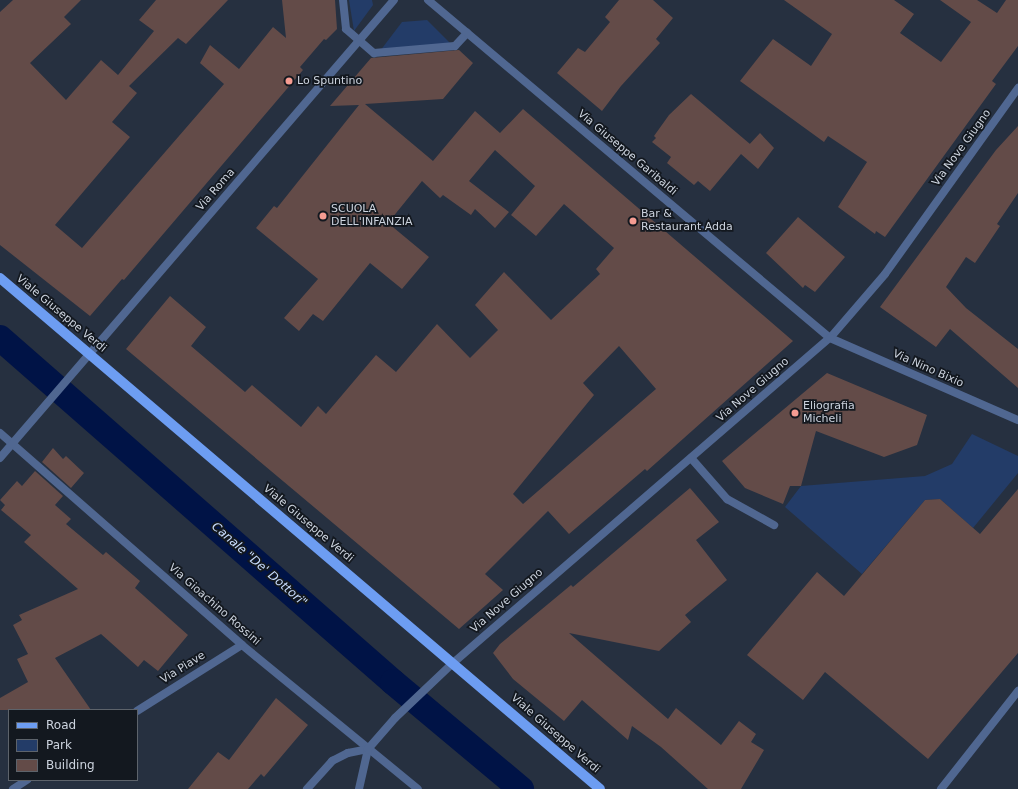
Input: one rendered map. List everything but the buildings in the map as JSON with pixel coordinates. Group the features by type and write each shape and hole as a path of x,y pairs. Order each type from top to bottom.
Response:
{"main road":[{"name":"Viale Giuseppe Verdi","path":"0,278 600,789"}],"street":[{"path":"343,0 346,29 374,53 455,46 467,33"},
{"name":"Via Roma","path":"0,458 394,0"},
{"name":"Via Giuseppe Garibaldi","path":"428,0 830,338"},
{"name":"Via Nove Giugno","path":"368,749 453,663 830,338 884,274 1018,88"},
{"name":"Via Nino Bixio","path":"830,338 1018,420"},
{"name":"Via Gioachino Rossini","path":"0,433 242,645 418,789"},
{"path":"691,458 727,499 774,525"},
{"name":"Via Piave","path":"138,710 242,645"},
{"path":"941,789 1018,691"},
{"path":"307,789 332,761 348,753 368,749 359,789"},
{"path":"13,789 25,781"}],"green space":[{"path":"349,0 372,0 373,5 354,31"},
{"path":"427,20 451,44 380,51 402,22"},
{"path":"972,434 1018,456 1018,473 973,528 940,499 925,500 862,574 785,507 801,486 925,476 952,464"}],"waterway":[{"name":"Canale \"De' Dottori\"","path":"0,338 393,682 521,789"}],"place":[{"name":"Lo Spuntino","path":"289,81"},
{"name":"SCUOLA DELL'INFANZIA","path":"323,216"},
{"name":"Bar & Restaurant Adda","path":"633,221"},
{"name":"Eliografia Micheli","path":"795,413"}]}
